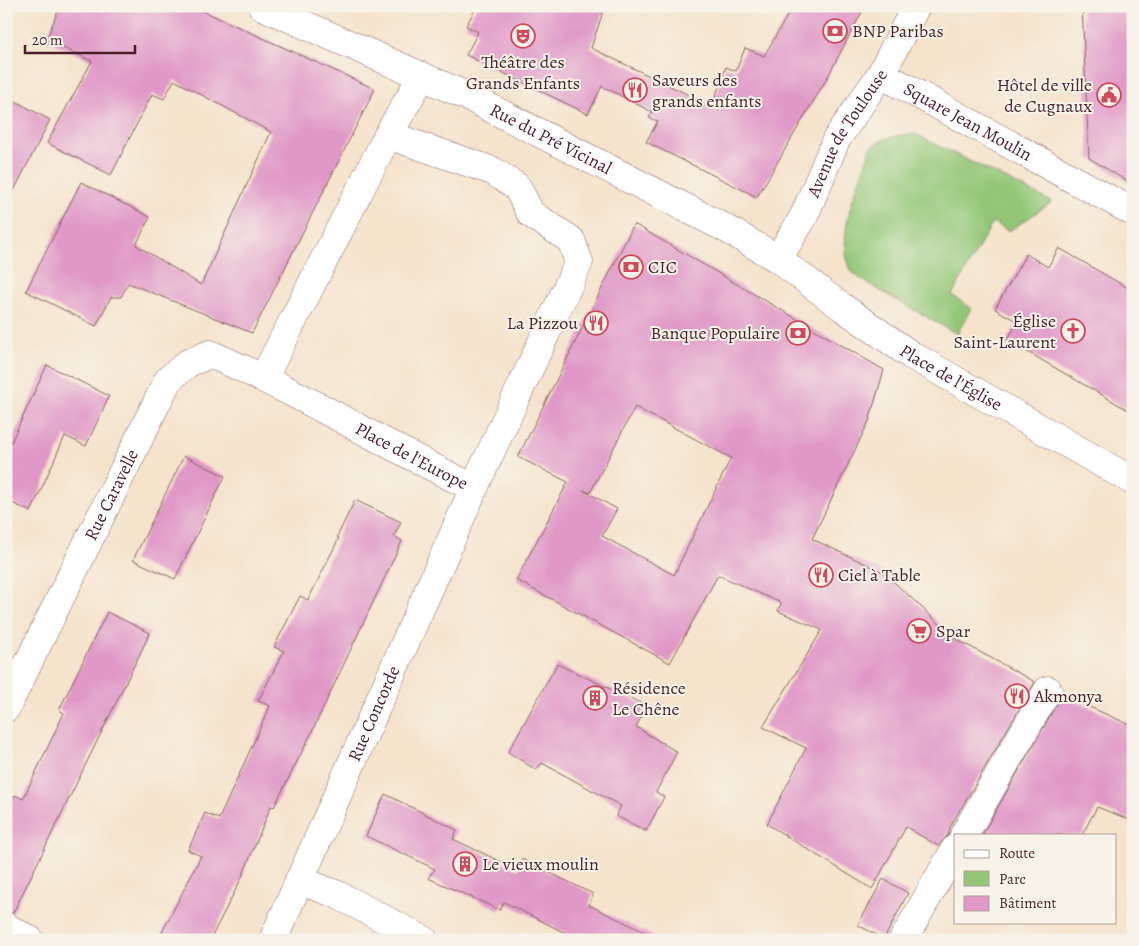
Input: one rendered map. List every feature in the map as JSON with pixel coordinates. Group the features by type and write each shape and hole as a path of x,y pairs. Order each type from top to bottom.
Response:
{"street":[{"name":"Rue du Pré Vicinal","path":"262,6 422,76 646,187 727,229 778,259"},
{"name":"Avenue de Toulouse","path":"778,259 804,216 836,140 881,74 916,6"},
{"name":"Square Jean Moulin","path":"881,74 1133,212"},
{"path":"264,377 388,135 422,76"},
{"name":"Place de l'Europe","path":"264,377 407,455 474,488 579,262 571,240 531,214 516,187 493,170 388,135"},
{"name":"Place de l'Église","path":"778,259 911,355 1133,481"},
{"name":"Rue Caravelle","path":"6,708 168,380 188,363 210,354 264,377"},
{"name":"Rue Concorde","path":"273,940 474,488"},
{"path":"965,834 1048,690"},
{"path":"903,940 954,851"},
{"path":"299,880 338,895 424,940"},
{"path":"6,927 30,940"}],"green space":[{"path":"915,134 1052,202 1009,231 993,222 952,295 971,308 957,334 857,276 852,272 847,258 846,226 871,148 886,139"}],"building":[{"path":"60,6 192,6 375,89 252,333 128,283 121,297 111,297 96,326 26,291 81,182 150,217 136,245 201,285 271,132 174,80 164,99 152,94 111,175 47,143 92,61 46,40"},
{"path":"477,6 605,6 591,48 712,106 726,67 736,71 745,48 764,56 793,6 865,6 827,78 757,197 646,142 658,121 649,118 652,112 602,86 588,114 466,55 478,32 466,26"},
{"name":"Hôtel de ville de Cugnaux","path":"1082,6 1133,6 1133,185 1089,158"},
{"path":"6,96 50,120 6,206"},
{"path":"634,224 884,370 869,421 812,539 883,572 956,639 1035,682 950,827 948,835 938,846 906,827 872,889 767,824 806,748 763,727 822,630 778,611 781,603 718,575 670,663 516,580 568,482 518,457","holes":["635,407 731,458 674,575 602,536 617,509 583,490 590,493"]},
{"name":"Église Saint-Laurent","path":"1059,248 1133,291 1133,413 1007,340 1018,322 995,309 1026,254 1048,267"},
{"path":"47,365 109,396 86,446 65,436 31,512 6,500 6,453"},
{"path":"184,456 225,476 175,579 133,560"},
{"path":"355,500 401,522 394,536 402,541 308,740 274,807 271,806 242,877 210,940 158,940 201,856 188,850 205,813 219,819 270,706 258,701 284,651 274,647 300,596 308,600 339,538 337,537"},
{"path":"107,612 150,633 13,913 6,911 6,815 15,795 23,799 64,713 59,710"},
{"path":"557,664 647,706 636,727 677,752 656,792 664,797 646,831 616,816 621,806 542,763 536,770 508,752"},
{"path":"1062,695 1133,726 1133,821 1097,807 1083,834 983,834"},
{"name":"Le vieux moulin","path":"385,794 457,830 453,839 518,870 522,859 593,894 589,905 661,940 579,940 504,902 500,910 428,878 435,869 366,836"},
{"path":"883,879 908,893 884,939 858,925"}],"place":[{"name":"BNP Paribas","path":"835,31"},
{"name":"Théâtre des Grands Enfants","path":"523,36"},
{"name":"Saveurs des grands enfants","path":"635,90"},
{"name":"Hôtel de ville de Cugnaux","path":"1109,95"},
{"name":"CIC","path":"631,267"},
{"name":"La Pizzou","path":"596,323"},
{"name":"Église Saint-Laurent","path":"1073,331"},
{"name":"Banque Populaire","path":"798,333"},
{"name":"Ciel à Table","path":"821,575"},
{"name":"Spar","path":"919,631"},
{"name":"Akmonya","path":"1017,696"},
{"name":"Résidence Le Chêne","path":"595,698"},
{"name":"Le vieux moulin","path":"465,864"}]}
